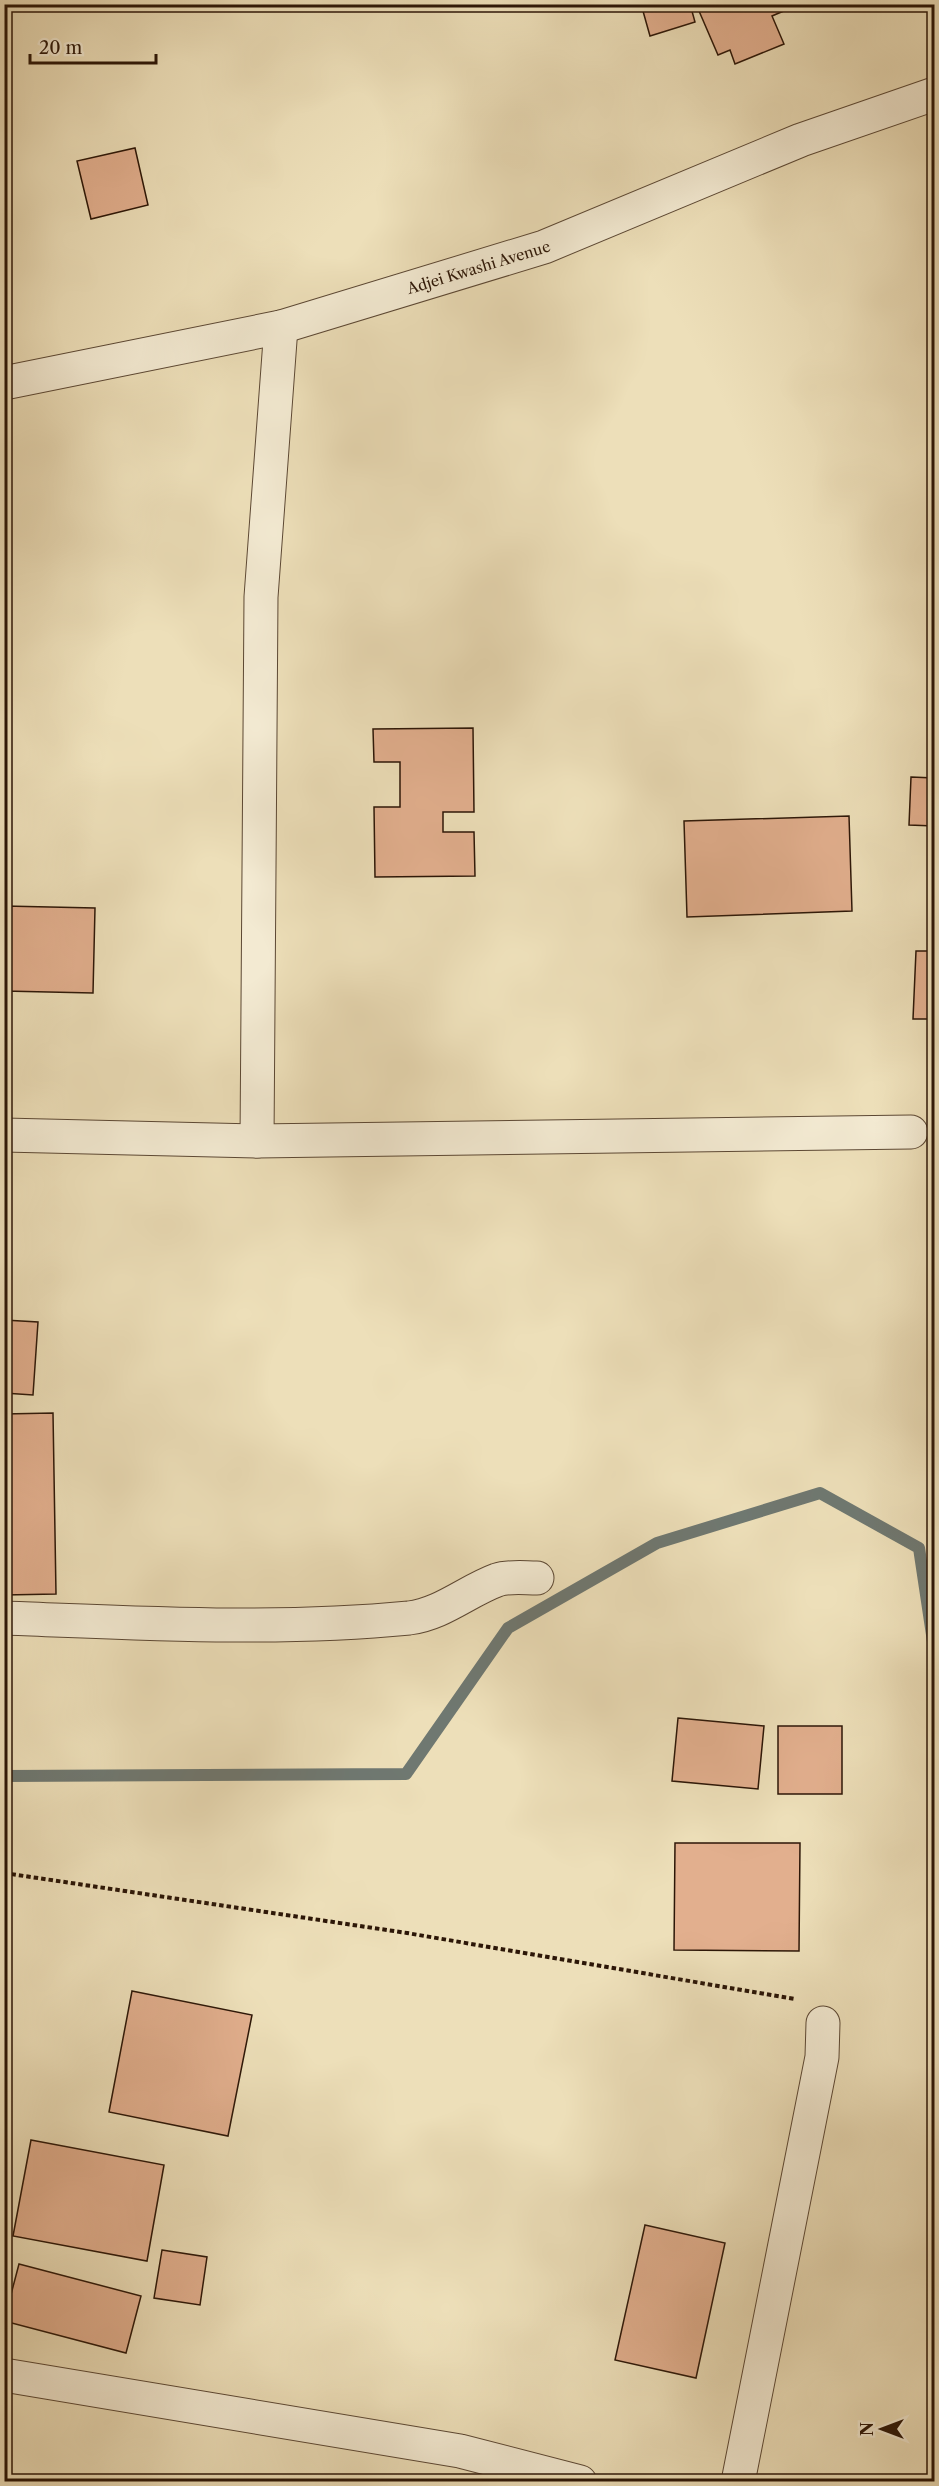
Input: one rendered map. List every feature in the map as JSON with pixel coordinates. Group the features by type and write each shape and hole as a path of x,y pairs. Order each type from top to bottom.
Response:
{"street":[{"name":"Adjei Kwashi Avenue","path":"4,382 281,327 544,247 801,140 934,94"},
{"path":"257,1141 261,597 281,327"},
{"path":"4,1136 257,1141 911,1132"},
{"path":"4,1618 202,1625 347,1624 415,1617 454,1603 497,1580 537,1578"},
{"path":"738,2481 822,2057 823,2023"},
{"path":"4,2375 460,2451 580,2481"}],"path":[{"path":"4,1873 406,1933 806,2001 823,2023"}],"building":[{"path":"641,4 690,4 695,22 650,36"},
{"path":"696,4 798,5 772,16 784,44 735,64 730,50 718,55"},
{"path":"135,148 148,205 91,219 77,161"},
{"path":"473,728 474,812 443,812 443,832 474,832 475,876 375,877 374,807 400,807 400,762 374,762 373,729"},
{"path":"911,777 934,778 934,826 909,825"},
{"path":"849,816 852,911 687,917 684,821"},
{"path":"4,906 95,908 93,993 4,991"},
{"path":"916,951 934,951 934,1019 913,1019"},
{"path":"4,1320 38,1322 33,1395 4,1393"},
{"path":"53,1413 56,1594 4,1595 4,1414"},
{"path":"678,1718 764,1726 758,1789 672,1781"},
{"path":"778,1726 842,1726 842,1794 778,1794"},
{"path":"675,1843 800,1843 799,1951 674,1950"},
{"path":"132,1991 252,2015 228,2136 109,2112"},
{"path":"31,2140 164,2165 147,2261 13,2236"},
{"path":"645,2225 725,2243 696,2378 615,2360"},
{"path":"162,2250 207,2257 200,2305 154,2298"},
{"path":"19,2264 141,2296 126,2353 4,2321"}],"waterway":[{"path":"4,1776 406,1774 508,1628 657,1543 820,1493 919,1548 934,1648"}]}
